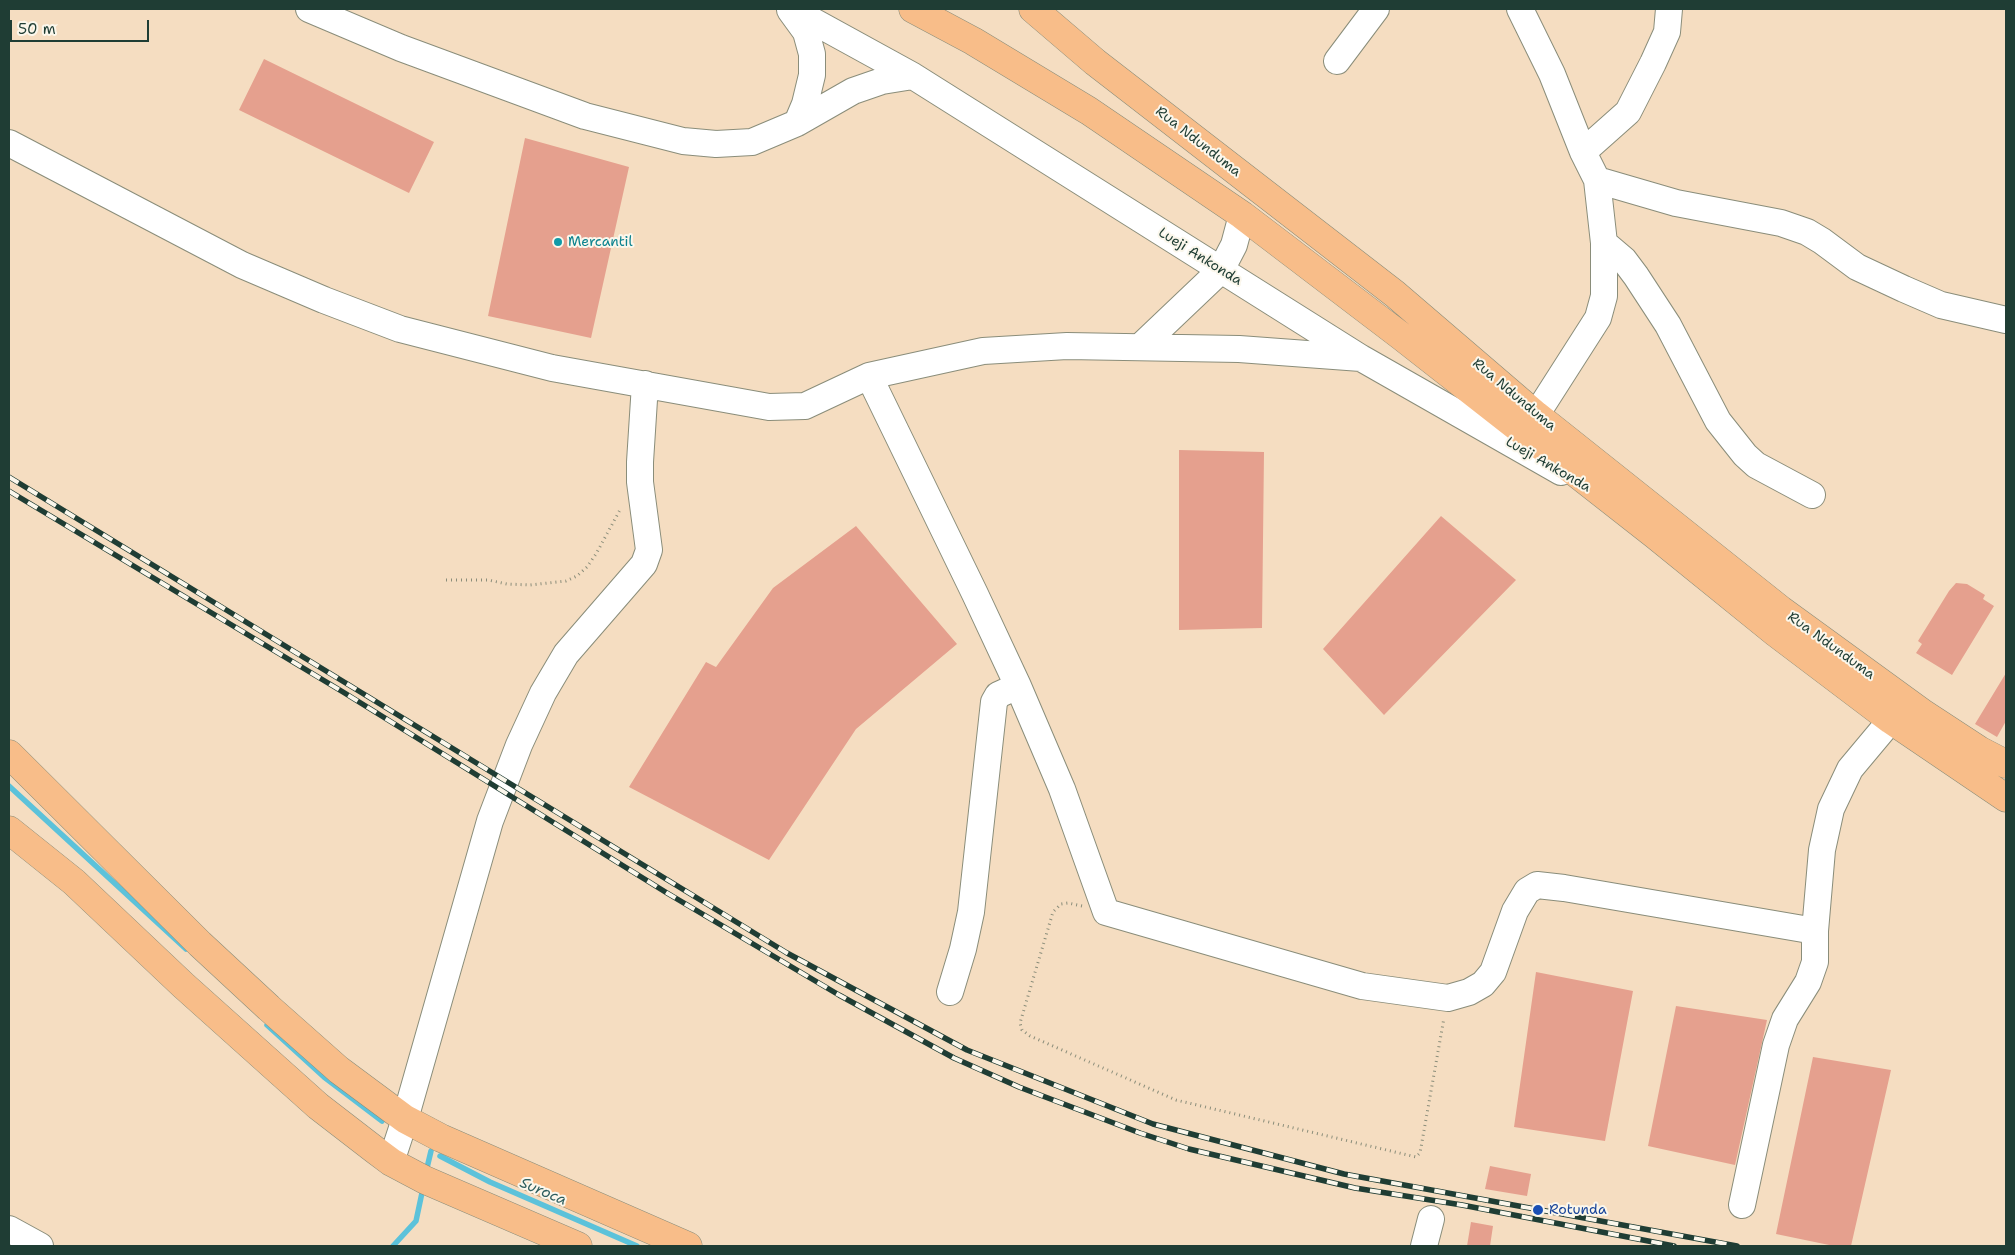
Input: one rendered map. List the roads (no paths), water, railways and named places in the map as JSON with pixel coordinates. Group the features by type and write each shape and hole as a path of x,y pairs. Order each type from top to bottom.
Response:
{"main road":[{"name":"Rua Ndunduma","path":"913,9 973,41 1089,111 1242,215 1655,534 1776,633 1891,720 2006,798"},
{"name":"Rua Ndunduma","path":"1033,9 1095,62 1395,294 1536,415 1781,610 1924,714 1979,750 2006,764"},
{"path":"9,754 200,944 269,1008 339,1070 405,1119 441,1138 688,1246"},
{"path":"9,830 74,882 183,985 318,1106 391,1162 425,1180 578,1246"}],"street":[{"path":"309,9 401,48 585,116 683,141 716,144 752,142 797,123 852,91 882,81 913,76"},
{"path":"790,9 806,32 812,54 812,75 805,104 797,123"},
{"name":"Lueji Ankonda","path":"790,9 913,76 1361,358 1612,502"},
{"path":"1338,61 1376,9"},
{"path":"1520,9 1552,74 1597,180 1604,243 1604,296 1598,318 1536,415"},
{"path":"1584,152 1628,112 1667,32 1669,9"},
{"path":"9,143 242,265 400,329 552,368 769,407 792,408 805,406 869,376 983,352 1066,346 1240,348 1361,358"},
{"path":"1597,180 1676,203 1781,223 1807,232 1857,267 1941,305 2006,320"},
{"path":"1140,348 1221,270 1234,245 1242,215"},
{"path":"1604,243 1624,260 1636,276 1668,325 1718,421 1745,455 1756,465 1812,495"},
{"path":"869,376 1018,686 1062,789 1106,912 1362,986 1448,998 1469,992 1483,984 1493,972 1515,911 1527,892 1537,885 1815,931"},
{"path":"391,1162 490,821 519,745 543,693 566,654 644,564 649,550 640,482 645,384"},
{"path":"950,992 963,950 971,912 994,702 998,695 1018,686"},
{"path":"1742,1205 1776,1045 1785,1019 1808,982 1815,962 1815,931 1822,850 1832,809 1850,769 1891,720"},
{"path":"1424,1246 1431,1219"},
{"path":"9,1229 40,1246"}],"waterway":[{"path":"9,786 186,949"},
{"path":"267,1025 324,1077 382,1121"},
{"path":"426,1172 431,1151"},
{"name":"Suroca","path":"440,1156 490,1182 637,1246"},
{"path":"393,1246 416,1221 423,1188"}],"railway":[{"path":"9,477 787,953 967,1050 1153,1124 1344,1174 1737,1246"},
{"path":"9,491 343,692 667,893 839,995 954,1058 1019,1087 1140,1133 1189,1149 1355,1188 1462,1205 1674,1246"}],"place":[{"name":"Mercantil","path":"558,242"},
{"name":"Rotunda","path":"1538,1210"}]}
